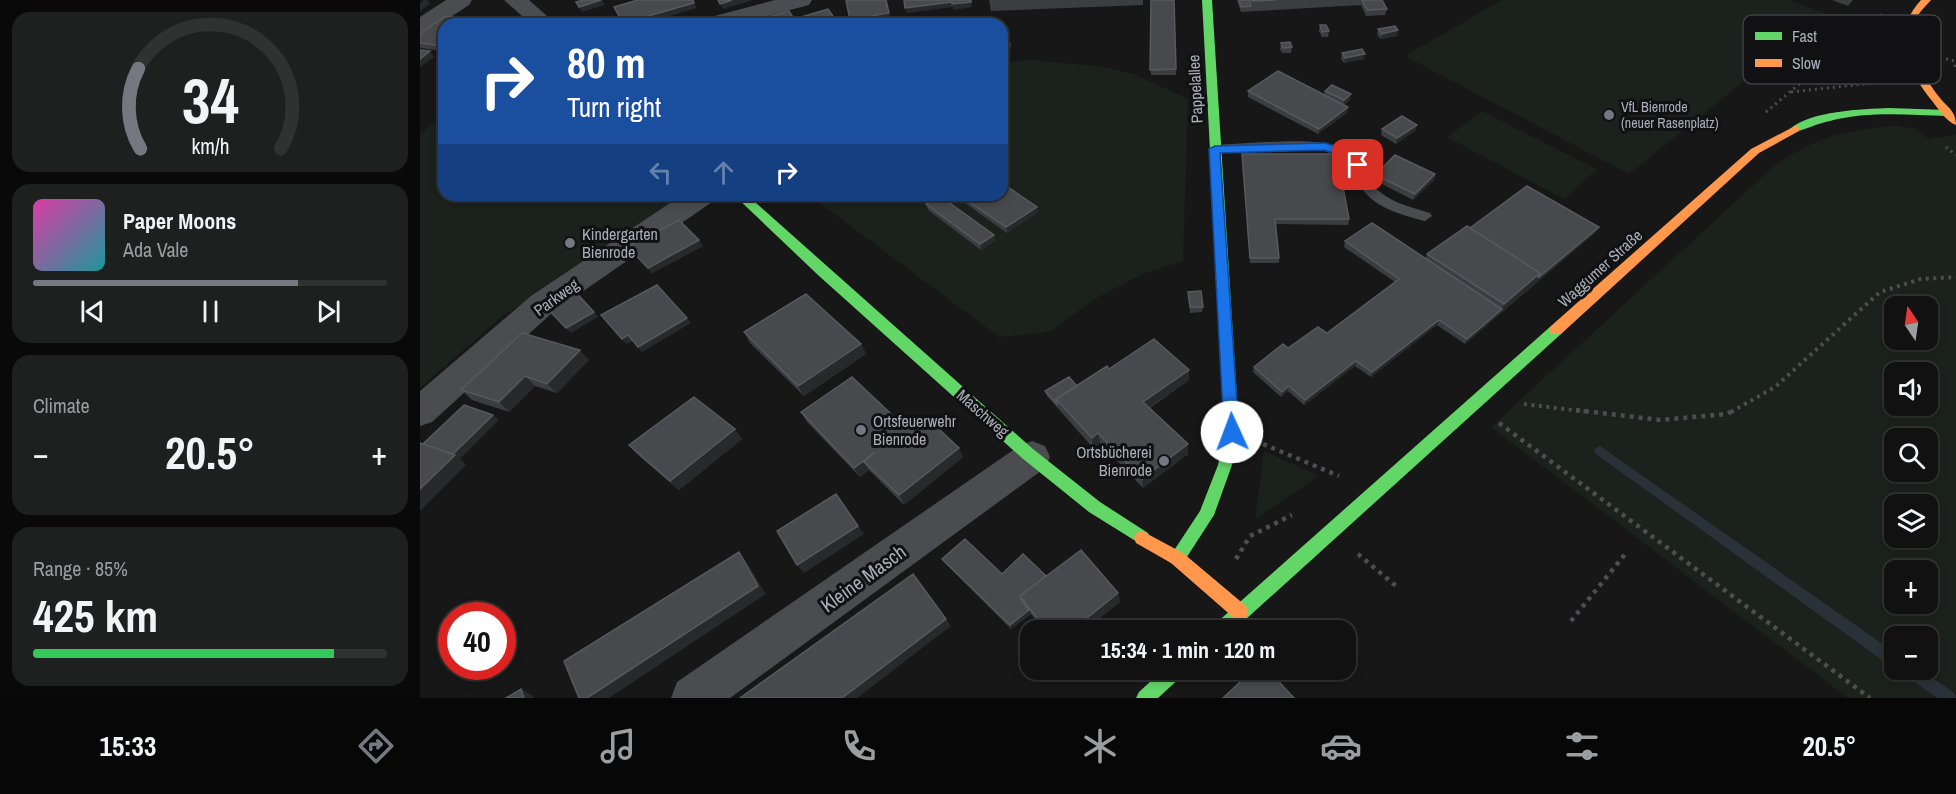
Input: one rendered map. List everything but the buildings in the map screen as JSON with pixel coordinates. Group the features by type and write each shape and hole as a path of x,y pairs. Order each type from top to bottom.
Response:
{"street":[{"path":"420,27 460,0"},
{"path":"516,0 538,18"},
{"path":"734,18 801,0"},
{"name":"Pappelallee","path":"1177,558 1206,515 1226,465 1232,432 1207,0"},
{"name":"Waggumer Straße","path":"1915,15 1926,0"},
{"name":"Waggumer Straße","path":"1926,84 1952,118"},
{"name":"Waggumer Straße","path":"1232,620 1755,151 1799,126 1846,114 1910,111 1952,118"},
{"name":"Parkweg","path":"420,412 542,304 693,201"},
{"name":"Maschweg","path":"746,201 815,266 1032,457 1104,516 1177,558 1240,612"},
{"name":"Kleine Masch","path":"693,698 1032,457"},
{"path":"1145,698 1165,680"}],"lane":[{"path":"1215,149 1313,146 1333,148 1352,158 1366,185 1374,194 1394,207 1425,216"}],"path":[{"path":"1791,92 1864,84"},
{"path":"1474,403 1542,404 1659,420 1727,414 1775,387 1880,292 1921,279 1956,277"},
{"path":"1474,403 1870,698"},
{"path":"1232,432 1343,477"},
{"path":"1356,552 1396,586"},
{"path":"1571,621 1626,553"}],"shaded area":[{"name":"VfL Bienrode (neuer Rasenplatz)","path":"1502,0 1788,0 1827,14 1743,15 1743,82 1629,174 1405,56"},
{"path":"1032,60 1097,66 1134,74 1188,99 1183,261 1143,274 1098,297 1049,332 999,337 817,201 1008,201 1008,62"},
{"path":"1482,111 1597,169 1564,199 1447,137"},
{"path":"438,119 438,201 682,201 500,318 420,388 420,134"},
{"path":"1895,126 1915,128 1928,139 1956,135 1956,698 1848,698 1491,427 1773,167 1816,142 1861,130"},
{"path":"1264,451 1319,476 1255,519"}],"waterway":[{"path":"1600,451 1884,653"},
{"path":"1924,680 1949,698"}],"traffic: fast":[{"path":"1177,558 1206,515 1225,465 1232,431 1207,0"},
{"path":"1795,129 1813,122 1851,114 1889,111 1947,113"},
{"path":"746,201 1027,454 1094,507 1142,538"},
{"path":"1232,620 1556,330"},
{"path":"1145,698 1165,680"}],"traffic: slow":[{"path":"1914,15 1926,0"},
{"path":"1925,84 1956,122"},
{"path":"1556,330 1755,151 1795,129"},
{"path":"1142,538 1177,558 1240,612"}],"place":[{"name":"VfL Bienrode (neuer Rasenplatz)","path":"1609,115"},
{"name":"Kindergarten Bienrode","path":"570,243"},
{"name":"Ortsfeuerwehr Bienrode","path":"861,430"},
{"name":"Ortsbücherei Bienrode","path":"1164,461"}],"route":[{"path":"1232,432 1215,149 1325,147 1343,152 1358,165"}]}
